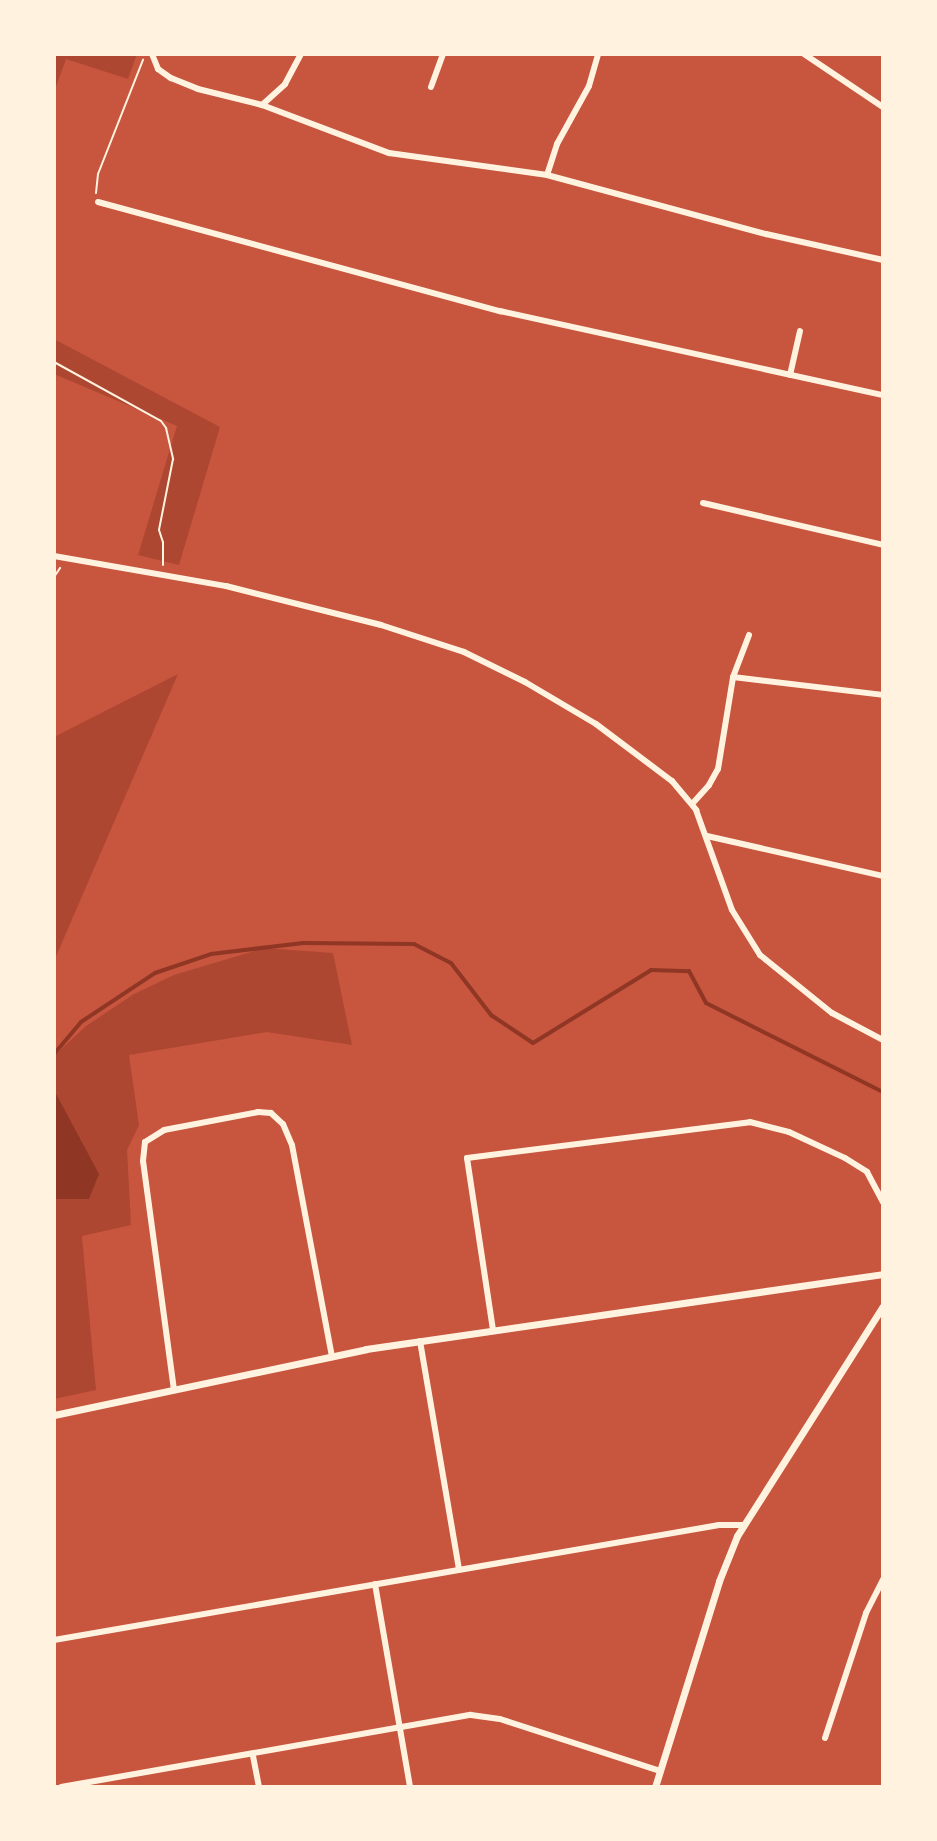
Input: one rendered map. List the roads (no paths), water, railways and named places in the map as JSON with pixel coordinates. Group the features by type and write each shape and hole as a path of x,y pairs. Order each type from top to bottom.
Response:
{"street":[{"path":"152,54 158,69 171,78 198,89 262,105 389,153 547,175 751,230 883,260"},
{"path":"262,105 285,84 301,54"},
{"path":"431,87 443,54"},
{"path":"547,175 557,144 589,86 598,54"},
{"path":"804,54 883,107"},
{"path":"98,202 500,311 883,395"},
{"path":"790,375 800,331"},
{"path":"703,503 883,545"},
{"path":"54,556 163,574 307,606 464,652 525,682 596,724 640,755 692,804 707,836 732,910 760,955 832,1013 883,1040"},
{"path":"692,804 718,769 733,677 749,635"},
{"path":"733,677 883,695"},
{"path":"707,836 883,876"},
{"path":"174,1390 143,1161 145,1142 164,1130 258,1112 271,1113 283,1124 292,1145 332,1357"},
{"path":"493,1330 467,1158 726,1122 758,1122 789,1132 867,1172 883,1202"},
{"path":"54,1415 420,1341 883,1274"},
{"path":"655,1787 719,1581 742,1525 883,1306"},
{"path":"420,1341 459,1570"},
{"path":"54,1640 719,1525 742,1525"},
{"path":"825,1738 866,1613 883,1579"},
{"path":"375,1584 410,1787"},
{"path":"61,1787 110,1783 400,1728 486,1716 660,1771"},
{"path":"253,1756 259,1787"}],"waterway":[{"path":"54,1054 81,1022 155,973 211,954 303,943 414,944 451,963 491,1015 533,1043 651,970 689,971 706,1003 883,1092"}]}
